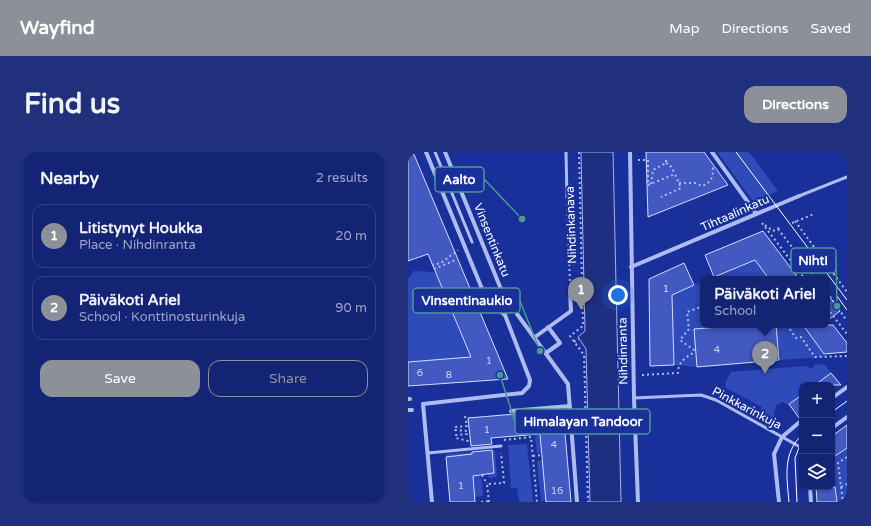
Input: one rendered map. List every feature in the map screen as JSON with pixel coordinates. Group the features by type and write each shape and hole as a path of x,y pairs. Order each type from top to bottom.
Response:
{"street":[{"path":"426,152 487,301 505,315"},
{"name":"Vinsentinkatu","path":"428,453 423,404 510,395 526,391 530,380 505,315 503,294 445,152"},
{"name":"Nihdinranta","path":"630,152 631,267 638,502"},
{"path":"712,152 755,212"},
{"name":"Tihtaalinkatu","path":"631,267 799,196"},
{"path":"535,337 571,311 570,291"},
{"path":"517,314 568,384 577,502"},
{"path":"546,353 561,342 548,327"},
{"path":"835,396 847,387"},
{"path":"511,411 570,406"},
{"path":"835,426 847,417"},
{"path":"779,502 774,454 782,437 799,423"},
{"path":"428,453 432,502"},
{"path":"810,490 811,502"}],"lane":[{"path":"435,152 472,242"},
{"path":"566,152 567,198"},
{"name":"Tihtaalinkatu","path":"799,196 847,177"},
{"name":"Pinkkarinkuja","path":"634,398 701,395 716,400 799,446"},
{"path":"428,453 500,446"}],"path":[{"name":"Nihdinkanava","path":"578,152 583,326 569,336 584,355 588,502"},
{"path":"637,160 648,160 648,185 651,184"},
{"path":"651,184 653,170 666,162 670,165 681,188 661,197"},
{"path":"679,184 695,183 702,186 709,183 711,181 713,166"},
{"path":"651,184 675,174"},
{"path":"567,198 570,291"},
{"path":"814,214 794,222 847,292"},
{"path":"803,276 762,223 773,231 779,228 815,276"},
{"path":"432,265 441,263 455,252"},
{"path":"434,269 458,259"},
{"path":"830,296 847,321"},
{"path":"642,375 678,373 678,367 682,361 693,353 694,350 680,340 689,329 687,312 700,307"},
{"path":"830,312 847,334"},
{"path":"789,328 796,338 801,337 815,357 847,356"},
{"path":"574,342 579,339"},
{"path":"465,416 467,426 468,442 456,438 456,435 467,433"},
{"path":"467,426 455,428 455,430 467,433"},
{"path":"487,484 504,483 500,440 531,437 537,502"},
{"path":"533,456 542,455"},
{"path":"847,457 838,463 843,502 847,502"},
{"path":"481,502 489,502 487,484 482,475"},
{"path":"841,488 847,484"}],"shaded area":[{"path":"581,152 613,152 621,502 590,502 586,349 578,337 585,331"},
{"path":"717,152 749,152 778,191 753,201"},
{"path":"755,260 767,276 716,276"},
{"path":"414,271 435,272 471,357 408,362 408,279"},
{"path":"700,282 700,328 744,328 697,367 674,365 672,295"},
{"path":"776,328 805,328 824,354 824,357 779,360"},
{"path":"824,364 834,376 825,382 799,382 799,402 791,407 783,402 776,405 774,415 780,424 759,413 762,407 726,388 725,384 731,372 805,366 813,369 814,365"},
{"path":"540,434 542,453 537,453 535,435"},
{"path":"527,444 533,502 519,502 517,488 511,488 508,445"},
{"path":"847,448 847,502 837,502 835,457"},
{"path":"495,450 497,477 488,478 488,474 494,473 492,454 446,457 446,454"},
{"path":"543,460 546,501 541,501 537,461"},
{"path":"478,475 482,480 483,496 475,497 473,476"}],"building":[{"path":"408,152 413,152 508,379 408,386 408,362 471,357 428,254 408,261"},
{"path":"646,152 704,152 728,185 648,217"},
{"path":"763,231 797,276 767,276 755,260 714,276 705,255"},
{"path":"684,263 694,285 672,295 674,365 650,366 649,279"},
{"path":"830,297 840,311 830,319"},
{"path":"830,325 833,325 847,343 847,352 824,354 805,328 830,328"},
{"path":"776,328 779,360 697,367 694,329"},
{"path":"831,373 841,385 835,385 835,382 819,382"},
{"path":"799,397 799,418 789,404"},
{"path":"563,410 571,502 546,502 540,434 491,438 492,444 471,446 468,418"},
{"path":"847,425 847,448 835,456 835,454 835,434"},
{"path":"492,450 494,473 473,476 475,502 450,502 446,457"},
{"path":"835,487 837,502 817,502 816,490 835,490"}],"tram line":[{"path":"736,152 829,276"},
{"path":"830,277 847,300"},
{"path":"837,296 847,310"},
{"path":"835,410 847,401"},
{"path":"789,502 787,466 791,450 799,438"},
{"path":"797,502 795,458 799,448"}],"place":[{"name":"Aalto","path":"522,219"},
{"name":"Nihti","path":"837,306"},
{"name":"Litistynyt Houkka","path":"581,310"},
{"name":"Vinsentinaukio","path":"540,351"},
{"name":"Päiväkoti Ariel","path":"765,374"},
{"name":"Himalayan Tandoor","path":"500,375"}]}
